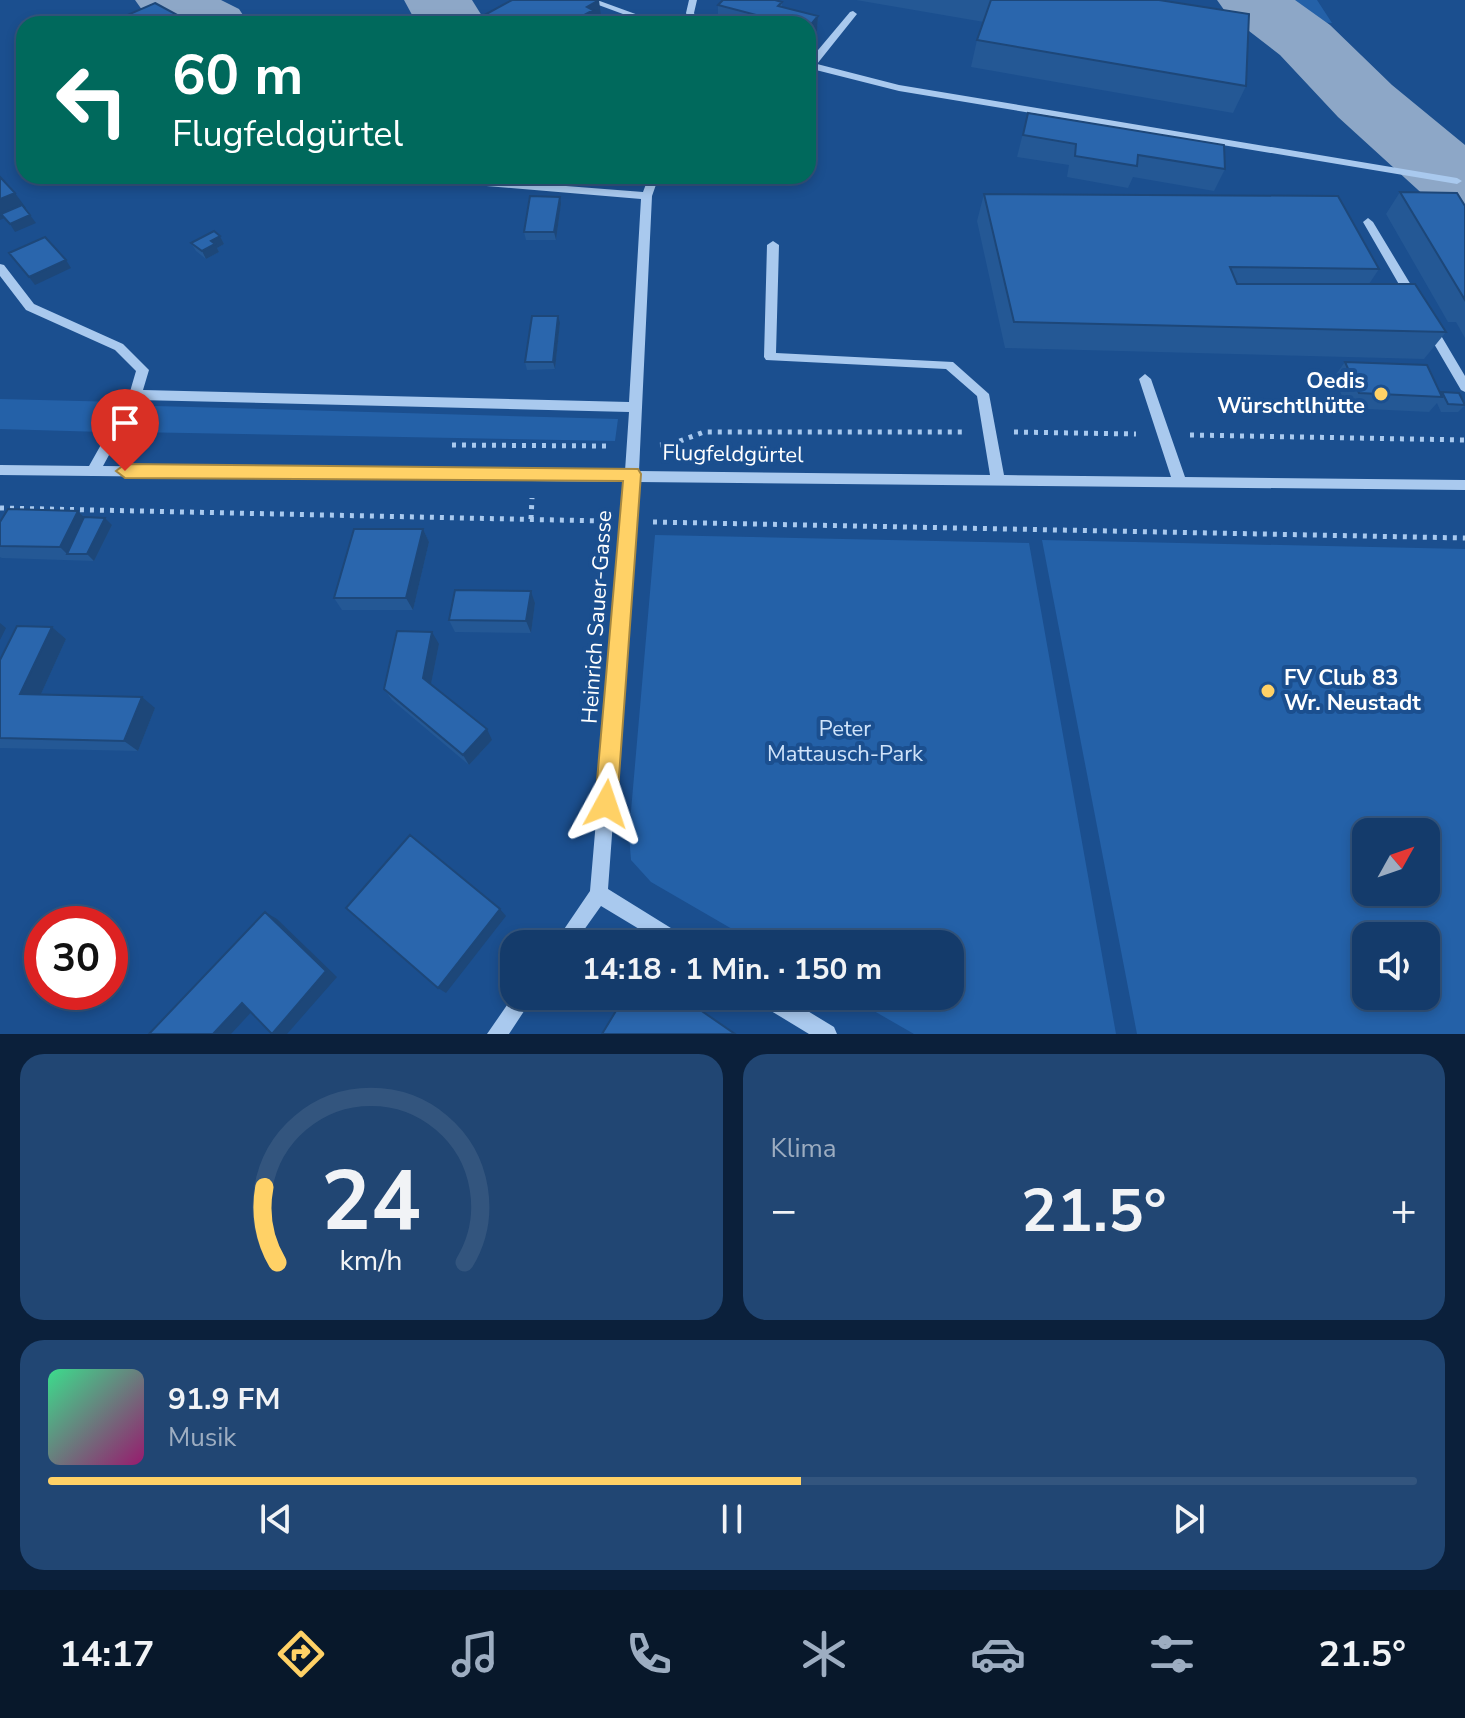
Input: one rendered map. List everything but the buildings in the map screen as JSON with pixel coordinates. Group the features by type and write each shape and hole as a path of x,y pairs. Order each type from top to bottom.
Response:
{"street":[{"path":"589,0 636,16"},
{"path":"816,58 853,14"},
{"path":"816,67 899,88 1457,181"},
{"path":"500,184 647,196"},
{"name":"Heinrich Sauer-Gasse","path":"599,894 632,474 647,196 651,184"},
{"path":"1368,222 1465,387"},
{"path":"773,245 770,357 949,365 983,394 998,480"},
{"path":"0,268 30,307 119,347 143,370 135,395 93,471"},
{"path":"1145,379 1180,483"},
{"path":"135,395 636,407"},
{"name":"Flugfeldgürtel","path":"0,470 632,474 1465,485"},
{"path":"573,930 599,894 658,930"},
{"path":"497,1034 515,1010"},
{"path":"788,1010 827,1034"}],"path":[{"path":"441,445 633,446 672,444 704,432 990,431 1465,440"},
{"path":"0,508 1465,538"}],"green space":[{"path":"1263,0 1317,0 1332,23 1288,20"},
{"path":"0,399 120,402 103,432 0,429"},
{"path":"155,406 618,419 615,441 132,432"},
{"name":"Peter Mattausch-Park","path":"655,535 1029,543 1116,1034 914,1034 872,1010 964,1010 964,930 734,930 651,882 631,860 629,834"},
{"name":"FV Club 83 Wr. Neustadt","path":"1042,540 1465,549 1465,1034 1137,1034"}],"taxiway":[{"path":"169,0 199,16"},
{"path":"438,0 447,16"},
{"path":"1251,0 1305,40 1365,101 1457,181"}],"place":[{"name":"Oedis Würschtlhütte","path":"1381,394"},
{"name":"FV Club 83 Wr. Neustadt","path":"1268,691"}],"route":[{"path":"125,471 632,474 606,804"}]}
